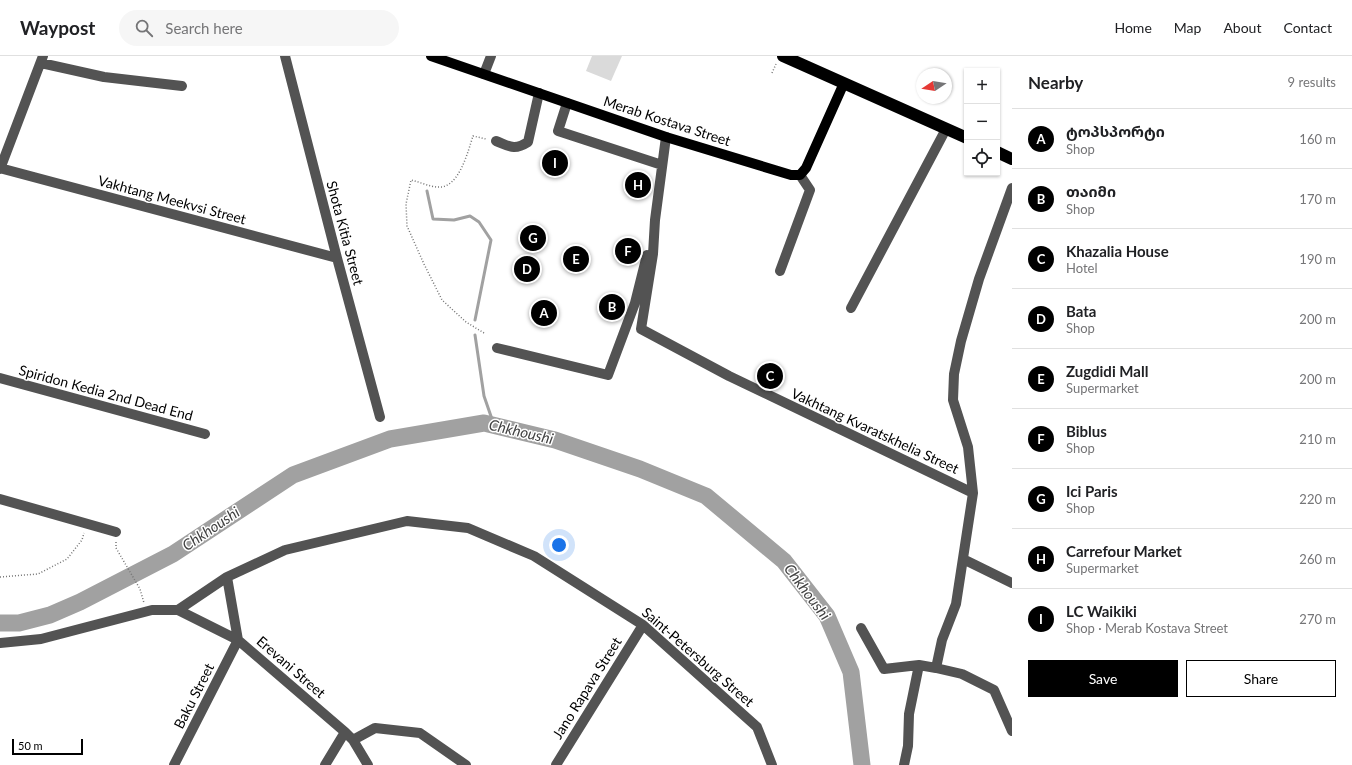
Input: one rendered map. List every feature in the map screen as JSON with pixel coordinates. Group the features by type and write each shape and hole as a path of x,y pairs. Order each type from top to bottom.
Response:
{"highway":[{"path":"783,56 964,137"},
{"path":"1000,153 1012,159"}],"main road":[{"name":"Merab Kostava Street","path":"434,56 451,59 484,74 666,137 791,175 800,175"},
{"path":"800,175 806,168 844,83"}],"street":[{"name":"Shota Kitia Street","path":"285,56 380,417"},
{"path":"484,74 491,56"},
{"path":"0,168 42,59 104,77 182,86"},
{"path":"496,141 510,146 519,147 528,142 539,93"},
{"path":"567,103 558,131 662,165"},
{"path":"851,308 946,129"},
{"name":"Vakhtang Kvaratskhelia Street","path":"666,137 653,254 640,329 736,380 973,493"},
{"name":"Vakhtang Meekvsi Street","path":"0,168 337,258"},
{"path":"780,271 810,190 800,175"},
{"path":"936,668 942,640 956,604 973,493 968,447 953,400 954,374 961,341 979,279 1012,188"},
{"path":"497,348 608,375 635,303 656,220"},
{"name":"Spiridon Kedia 2nd Dead End","path":"0,378 206,434"},
{"path":"0,499 116,532"},
{"name":"Saint-Petersburg Street","path":"178,610 227,577 285,550 407,521 468,528 534,556 643,625 757,727 772,765"},
{"path":"963,559 1012,583"},
{"path":"227,577 238,640"},
{"path":"0,643 41,639 146,611 178,610"},
{"name":"Erevani Street","path":"178,610 238,640 345,732 353,740 368,765"},
{"name":"Jano Rapava Street","path":"556,765 643,625"},
{"path":"861,628 884,668 919,665 936,668 962,674 994,690 1012,731"},
{"name":"Baku Street","path":"174,765 238,640"},
{"path":"904,765 908,746 909,714 919,665"},
{"path":"353,740 375,728 420,733 466,765"},
{"path":"325,765 345,732"}],"path":[{"path":"484,333 466,322 442,300 407,226 406,204 411,180 439,188 448,186 462,169 473,136 496,141"},
{"path":"0,577 38,574 67,559 82,540 87,524"},
{"path":"116,548 140,589 146,611"}],"shaded area":[{"path":"592,56 622,56 611,81 586,71"}],"waterway":[{"path":"427,191 433,219 454,220 470,216 479,222 491,240 475,320"},
{"path":"475,335 484,396 494,425"},
{"name":"Chkhoushi","path":"0,623 19,623 50,615 80,602 173,554 293,475 390,439 484,423 555,440 640,469 706,496 784,561 827,616 851,672 862,765"}],"place":[{"name":"LC Waikiki","path":"555,163"},
{"name":"Carrefour Market","path":"638,185"},
{"name":"Ici Paris","path":"533,238"},
{"name":"Biblus","path":"628,251"},
{"name":"Zugdidi Mall","path":"576,259"},
{"name":"Bata","path":"527,269"},
{"name":"თაიმი","path":"612,307"},
{"name":"ტოპსპორტი","path":"544,313"},
{"name":"Khazalia House","path":"770,376"}]}
